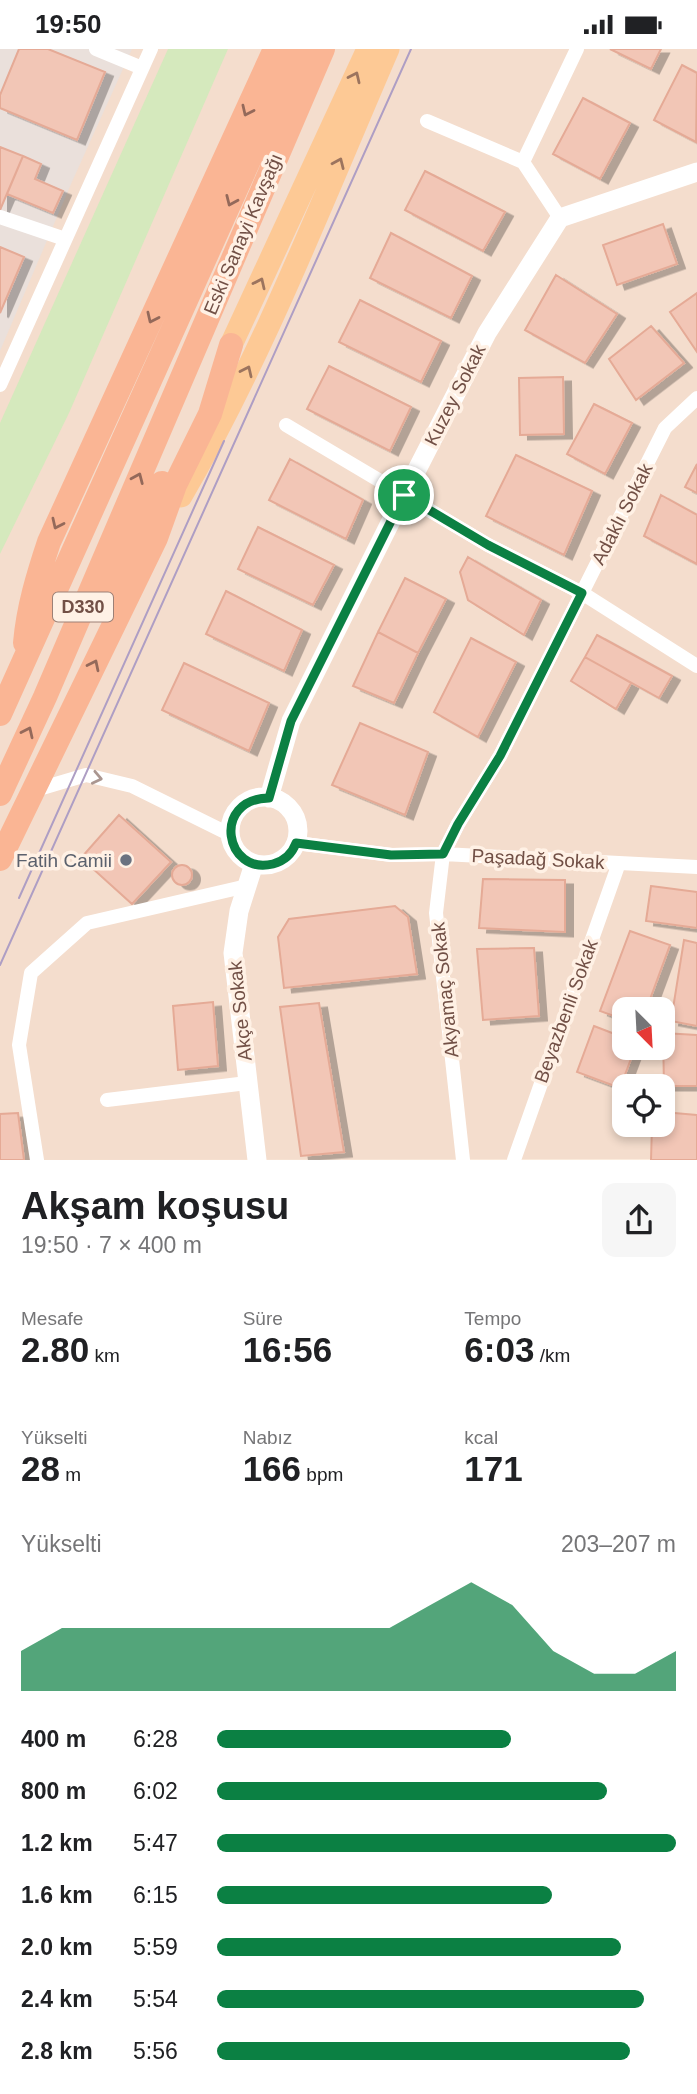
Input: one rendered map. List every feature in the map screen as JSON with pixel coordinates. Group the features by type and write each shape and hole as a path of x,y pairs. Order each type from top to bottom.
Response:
{"highway":[{"path":"24,665 27,622 49,542 275,49"},
{"name":"Eski Sanayi Kavşağı","path":"24,665 299,49"},
{"name":"Eski Sanayi Kavşağı","path":"44,697 323,49"},
{"path":"0,859 156,538 175,485 211,414 231,345"},
{"path":"44,697 95,615 231,345"},
{"name":"D330","path":"0,714 24,665"},
{"name":"D330","path":"0,794 44,697"}],"main road":[{"path":"231,345 368,49"},
{"path":"156,538 197,468 243,379 388,49"}],"street":[{"path":"96,49 142,68"},
{"path":"0,385 151,49"},
{"path":"523,162 577,49"},
{"path":"428,121 523,162 559,218 697,172"},
{"path":"0,217 65,239"},
{"name":"Kuzey Sokak","path":"269,798 291,721 404,495 487,333 559,218"},
{"name":"Adaklı Sokak","path":"458,824 500,756 665,428 697,398"},
{"path":"286,425 488,545 582,593 697,666"},
{"path":"31,792 86,775 132,786 231,835"},
{"path":"258,798 269,798 288,807 298,826 296,843 287,857 266,866 254,864 236,851 231,835 233,818 239,809 258,798"},
{"name":"Akyamaç Sokak","path":"458,824 443,854 436,913 463,1160"},
{"name":"Paşadağ Sokak","path":"296,843 391,855 443,854 697,867"},
{"name":"Beyazbenli Sokak","path":"514,1160 619,863"},
{"name":"Akçe Sokak","path":"254,864 239,911 233,953 257,1160"},
{"path":"37,1160 19,1045 31,973 87,923 247,886"},
{"path":"107,1100 247,1083"}],"shaded area":[{"path":"0,49 697,49 697,1159 0,1160"},
{"path":"0,49 132,49 0,351"}],"green space":[{"path":"168,49 228,49 69,413 0,554 0,423"}],"building":[{"path":"19,49 48,49 105,72 77,140 0,108 0,95"},
{"path":"610,49 661,49 651,69"},
{"path":"682,65 697,73 696,142 654,120"},
{"path":"583,98 630,123 600,179 553,154"},
{"path":"0,147 23,156 0,210"},
{"path":"23,156 41,164 35,179 63,191 53,213 7,194"},
{"path":"425,171 505,212 483,251 405,210"},
{"path":"663,224 677,264 617,285 603,245"},
{"path":"391,233 472,276 451,318 370,278"},
{"path":"0,247 24,257 0,313"},
{"path":"556,275 617,314 585,363 525,330"},
{"path":"697,293 697,352 670,312"},
{"path":"360,300 441,341 421,382 339,342"},
{"path":"651,326 684,363 636,400 609,359"},
{"path":"329,366 411,407 390,451 307,409"},
{"path":"563,377 564,434 520,435 519,378"},
{"path":"594,404 632,423 605,474 567,454"},
{"path":"516,455 592,491 564,555 486,516"},
{"path":"290,459 363,500 346,539 269,500"},
{"path":"697,464 697,493 685,487"},
{"path":"661,495 697,515 697,564 644,536"},
{"path":"258,527 334,565 313,605 238,569"},
{"path":"468,557 541,600 524,635 468,600 460,572"},
{"path":"405,578 446,599 418,653 378,632"},
{"path":"226,591 302,630 284,671 206,634"},
{"path":"378,632 418,653 394,703 353,686"},
{"path":"597,635 672,676 659,698 585,657"},
{"path":"471,638 516,662 478,737 434,712"},
{"path":"585,657 631,683 616,709 571,681"},
{"path":"184,663 269,703 249,751 162,710"},
{"path":"360,723 428,752 405,815 332,785"},
{"name":"Fatih Camii","path":"119,815 171,862 132,904 81,858"},
{"path":"182,865 189,868 192,875 189,882 182,885 175,882 172,875 175,868"},
{"path":"483,879 565,880 565,932 479,928"},
{"path":"651,886 697,892 697,928 646,921"},
{"path":"395,906 408,917 417,974 284,988 278,937 289,919"},
{"path":"630,931 670,945 651,997 612,997 612,1015 600,1011"},
{"path":"684,940 697,943 697,1026 676,1022 675,997"},
{"path":"534,948 539,1016 483,1020 477,949"},
{"path":"213,1002 218,1066 178,1070 173,1006"},
{"path":"319,1003 344,1152 301,1156 280,1007"},
{"path":"594,1026 612,1033 612,1061 630,1061 625,1074 612,1074 612,1085 577,1072"},
{"path":"676,1034 697,1035 697,1086 675,1086 675,1074 664,1074 664,1061 676,1061"},
{"path":"18,1113 24,1160 0,1160 0,1114"},
{"path":"675,1113 697,1115 697,1160 651,1160 652,1137 675,1137"}],"tram line":[{"path":"0,965 411,49"},
{"path":"19,898 224,441"}],"place":[{"name":"Fatih Camii","path":"126,860"}],"route":[{"path":"404,495 488,545 582,593 500,756 458,824 443,854 391,855 296,843 287,857 277,863 266,866 254,864 236,851 230,829 233,818 247,802 269,798 291,721 404,495"}]}
